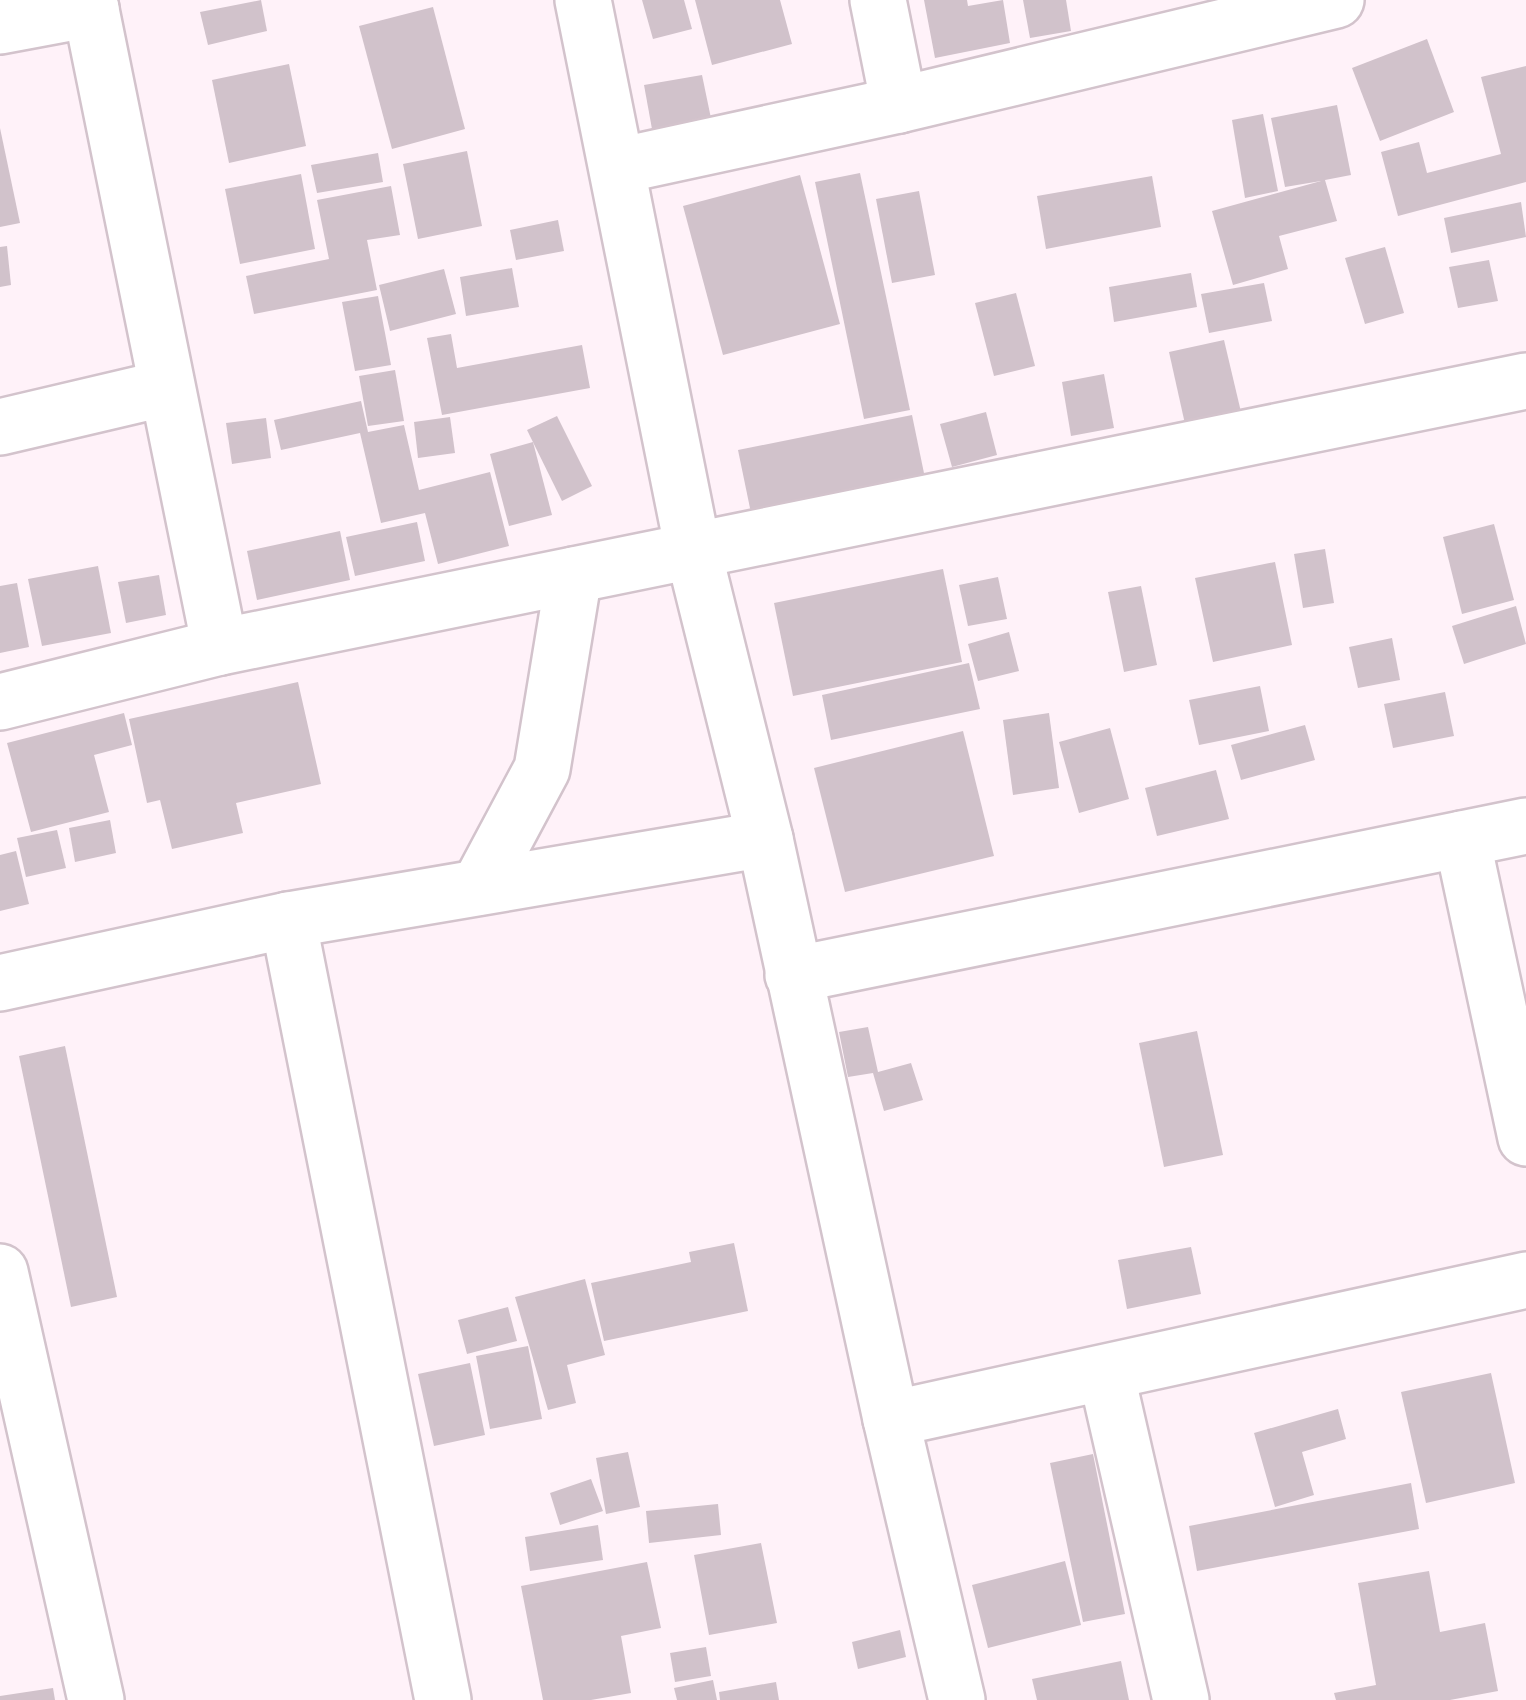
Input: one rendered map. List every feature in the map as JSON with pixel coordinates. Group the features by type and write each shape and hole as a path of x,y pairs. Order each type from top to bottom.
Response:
{"street":[{"path":"582,0 693,550 765,839 890,1420 958,1700"},
{"path":"878,0 900,106"},
{"path":"618,166 900,106 1336,0"},
{"path":"0,26 90,4 220,648"},
{"path":"0,702 220,648 1526,382"},
{"path":"0,427 166,388"},
{"path":"479,887 542,769 574,575"},
{"path":"793,976 1526,826"},
{"path":"0,984 288,920 765,839"},
{"path":"1462,839 1526,1138"},
{"path":"288,920 443,1700"},
{"path":"0,1272 96,1700"},
{"path":"890,1420 1526,1280"},
{"path":"1106,1373 1182,1700"}],"building":[{"path":"261,0 267,31 208,45 200,12"},
{"path":"642,0 684,0 692,29 653,39"},
{"path":"695,0 780,0 792,44 712,65"},
{"path":"924,0 967,0 968,6 1003,0 1010,43 935,58"},
{"path":"1023,0 1066,0 1071,31 1030,38"},
{"path":"433,7 465,129 392,149 359,26"},
{"path":"1427,39 1454,112 1380,141 1352,68"},
{"path":"289,64 306,146 229,163 212,80"},
{"path":"1526,66 1526,182 1398,216 1381,152 1419,142 1427,173 1501,154 1481,77"},
{"path":"702,75 713,128 654,140 644,85"},
{"path":"1337,105 1351,175 1325,180 1337,221 1279,236 1288,269 1233,285 1212,211 1321,181 1285,187 1271,118"},
{"path":"1263,114 1278,191 1245,198 1232,120"},
{"path":"0,128 20,223 0,227"},
{"path":"467,151 482,226 418,239 403,164"},
{"path":"378,153 383,182 317,193 311,165"},
{"path":"860,173 910,410 864,419 815,182"},
{"path":"301,174 315,249 240,264 225,189"},
{"path":"800,175 840,324 723,355 683,206"},
{"path":"1152,176 1161,227 1046,249 1037,196"},
{"path":"391,186 400,235 367,240 377,290 254,314 246,276 329,259 317,200"},
{"path":"919,191 935,275 892,283 876,199"},
{"path":"1521,202 1526,237 1451,253 1444,218"},
{"path":"558,220 564,251 516,260 510,230"},
{"path":"7,246 11,285 0,287 0,247"},
{"path":"1385,247 1404,313 1365,324 1345,258"},
{"path":"1489,260 1498,301 1458,308 1449,267"},
{"path":"512,268 519,307 466,316 460,277"},
{"path":"444,269 456,314 390,331 379,285"},
{"path":"1191,273 1197,307 1114,322 1109,287"},
{"path":"1264,283 1272,321 1209,333 1201,294"},
{"path":"1016,293 1035,366 994,376 975,303"},
{"path":"378,296 391,365 355,371 342,302"},
{"path":"451,334 457,368 582,345 590,388 442,415 427,338"},
{"path":"1224,340 1241,412 1185,424 1169,352"},
{"path":"395,370 404,421 368,426 359,376"},
{"path":"1104,374 1114,428 1071,436 1062,382"},
{"path":"361,401 368,432 404,425 419,490 490,472 509,546 438,564 425,513 381,523 360,433 281,450 274,420"},
{"path":"986,412 997,455 952,467 940,424"},
{"path":"912,415 925,478 751,513 738,450"},
{"path":"557,416 592,486 562,501 527,430"},
{"path":"450,417 455,453 418,458 414,422"},
{"path":"266,418 271,458 232,464 226,423"},
{"path":"533,442 552,515 509,526 490,454"},
{"path":"417,522 425,561 355,576 346,537"},
{"path":"1494,524 1514,600 1462,614 1443,537"},
{"path":"340,531 350,580 257,600 247,551"},
{"path":"1325,549 1334,603 1303,608 1294,554"},
{"path":"1275,562 1292,645 1213,662 1195,578"},
{"path":"98,566 111,633 42,646 28,579"},
{"path":"943,569 962,662 793,696 774,603"},
{"path":"159,575 166,615 126,623 118,582"},
{"path":"998,577 1007,619 968,626 959,585"},
{"path":"17,583 29,647 0,653 0,586"},
{"path":"1141,586 1157,665 1124,672 1108,592"},
{"path":"1516,606 1526,644 1464,664 1452,626"},
{"path":"1009,632 1019,671 978,681 968,644"},
{"path":"1392,638 1400,680 1358,688 1349,647"},
{"path":"969,663 980,709 831,740 822,695"},
{"path":"298,682 321,784 236,803 243,833 172,849 160,800 147,803 129,719"},
{"path":"1260,686 1269,731 1199,745 1189,700"},
{"path":"1445,692 1454,736 1393,748 1384,704"},
{"path":"124,713 132,745 94,755 109,812 31,832 7,743"},
{"path":"1049,713 1059,788 1013,795 1003,720"},
{"path":"1305,725 1315,760 1241,780 1231,745"},
{"path":"1110,728 1129,799 1079,813 1059,742"},
{"path":"963,731 994,856 845,892 814,768"},
{"path":"1216,770 1229,819 1157,836 1145,788"},
{"path":"110,820 116,853 75,862 69,828"},
{"path":"57,830 66,868 26,877 17,838"},
{"path":"16,851 29,904 0,911 0,855"},
{"path":"868,1027 878,1072 911,1063 923,1100 884,1111 873,1073 848,1077 839,1032"},
{"path":"1197,1031 1223,1155 1164,1167 1139,1043"},
{"path":"65,1046 117,1297 71,1307 19,1056"},
{"path":"734,1243 748,1311 604,1341 591,1283 691,1262 689,1252"},
{"path":"1191,1247 1201,1294 1127,1309 1118,1260"},
{"path":"585,1279 605,1355 567,1365 576,1403 548,1410 515,1297"},
{"path":"508,1307 517,1341 467,1354 458,1320"},
{"path":"528,1346 542,1419 490,1429 476,1356"},
{"path":"470,1363 485,1435 434,1446 418,1374"},
{"path":"1491,1373 1515,1483 1426,1503 1401,1392"},
{"path":"1338,1409 1346,1439 1302,1452 1314,1495 1275,1507 1254,1433"},
{"path":"628,1452 640,1507 606,1514 596,1458"},
{"path":"1093,1454 1125,1614 1083,1622 1050,1463"},
{"path":"591,1479 603,1511 560,1525 550,1493"},
{"path":"1411,1483 1419,1529 1197,1571 1189,1526"},
{"path":"718,1504 721,1535 649,1543 646,1511"},
{"path":"598,1525 603,1560 530,1571 525,1537"},
{"path":"761,1543 777,1623 709,1635 694,1555"},
{"path":"1065,1561 1081,1625 988,1648 972,1585"},
{"path":"647,1562 661,1628 621,1636 631,1693 591,1700 543,1700 521,1586"},
{"path":"1429,1571 1440,1632 1485,1623 1498,1691 1450,1700 1336,1700 1334,1693 1376,1685 1358,1583"},
{"path":"900,1630 906,1657 858,1669 852,1642"},
{"path":"706,1647 711,1676 675,1682 670,1653"},
{"path":"1121,1661 1129,1700 1037,1700 1032,1679"},
{"path":"713,1680 717,1700 677,1700 674,1688"},
{"path":"776,1682 779,1700 720,1700 719,1692"},
{"path":"53,1688 55,1700 0,1700 0,1696"}]}
